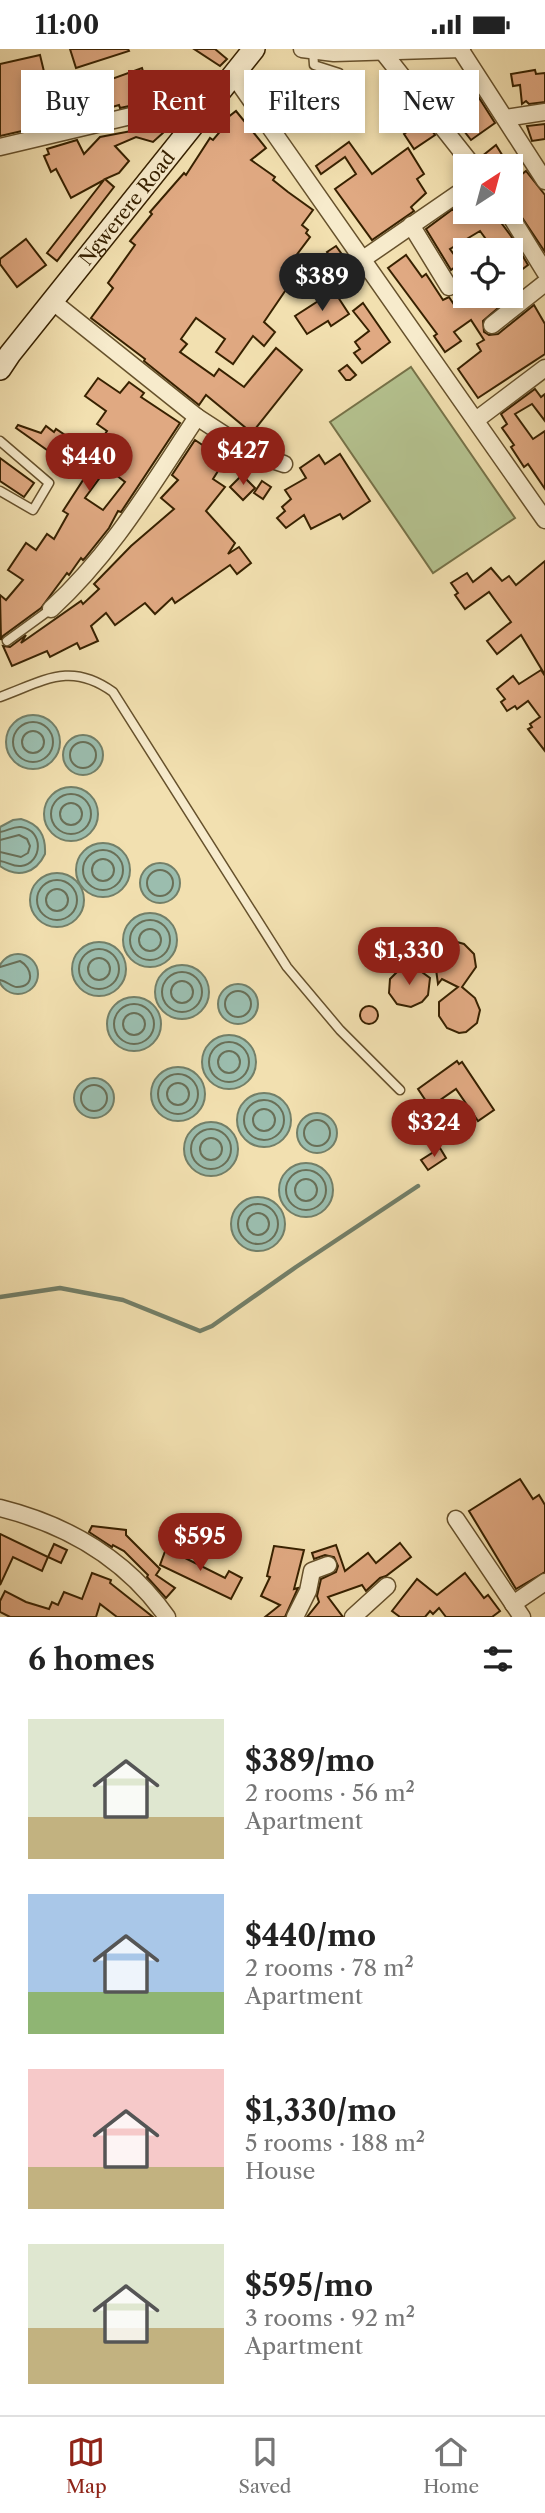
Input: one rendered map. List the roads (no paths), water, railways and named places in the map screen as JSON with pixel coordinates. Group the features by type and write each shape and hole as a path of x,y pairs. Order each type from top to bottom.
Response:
{"street":[{"name":"Ngwerere Road","path":"230,81 254,49"},
{"path":"307,50 383,52 461,49 545,181"},
{"path":"383,52 464,154"},
{"path":"234,76 545,520"},
{"path":"505,118 545,112"},
{"path":"0,147 128,117"},
{"name":"Ngwerere Road","path":"3,358 188,133"},
{"path":"363,259 453,197"},
{"path":"515,224 545,272"},
{"path":"411,225 449,287"},
{"path":"492,325 545,283"},
{"path":"52,301 197,417 254,454 284,464"},
{"path":"476,419 545,368"},
{"path":"51,609 113,543 197,417"},
{"path":"0,1509 65,1529 108,1556 150,1593 167,1617"},
{"path":"456,1519 517,1610 545,1582"},
{"path":"295,1617 309,1591 312,1571 328,1565"},
{"path":"353,1617 387,1586"}],"lane":[{"path":"307,50 314,65 330,70"},
{"path":"0,441 49,483 33,510 0,491"},
{"path":"7,641 51,609"},
{"path":"0,698 58,676 77,675 98,681 113,692 287,967 340,1030 400,1090"}],"water":[{"path":"33,715 52,723 60,742 52,761 33,769 14,761 6,742 14,723"},
{"path":"83,735 97,741 103,755 97,769 83,775 69,769 63,755 69,741"},
{"path":"71,787 90,795 98,814 90,833 71,841 52,833 44,814 52,795"},
{"path":"21,819 40,831 45,854 32,870 20,873 0,866 0,827"},
{"path":"103,843 122,851 130,870 122,889 103,897 84,889 76,870 84,851"},
{"path":"160,863 174,869 180,883 174,897 160,903 146,897 140,883 146,869"},
{"path":"57,873 76,881 84,900 76,919 57,927 38,919 30,900 38,881"},
{"path":"150,913 169,921 177,940 169,959 150,967 131,959 123,940 131,921"},
{"path":"99,942 118,950 126,969 118,988 99,996 80,988 72,969 80,950"},
{"path":"10,956 26,956 36,966 36,982 26,992 10,992 0,982 0,966"},
{"path":"182,965 201,973 209,992 201,1011 182,1019 163,1011 155,992 163,973"},
{"path":"238,984 252,990 258,1004 252,1018 238,1024 224,1018 218,1004 224,990"},
{"path":"134,997 153,1005 161,1024 153,1043 134,1051 115,1043 107,1024 115,1005"},
{"path":"229,1035 248,1043 256,1062 248,1081 229,1089 210,1081 202,1062 210,1043"},
{"path":"178,1067 197,1075 205,1094 197,1113 178,1121 159,1113 151,1094 159,1075"},
{"path":"94,1078 108,1084 114,1098 108,1112 94,1118 80,1112 74,1098 80,1084"},
{"path":"264,1093 283,1101 291,1120 283,1139 264,1147 245,1139 237,1120 245,1101"},
{"path":"317,1113 331,1119 337,1133 331,1147 317,1153 303,1147 297,1133 303,1119"},
{"path":"211,1122 230,1130 238,1149 230,1168 211,1176 192,1168 184,1149 192,1130"},
{"path":"306,1163 325,1171 333,1190 325,1209 306,1217 287,1209 279,1190 287,1171"},
{"path":"258,1197 277,1205 285,1224 277,1243 258,1251 239,1243 231,1224 239,1205"}],"waterway":[{"path":"0,1297 60,1288 123,1300 200,1331 212,1326 418,1186"}]}
